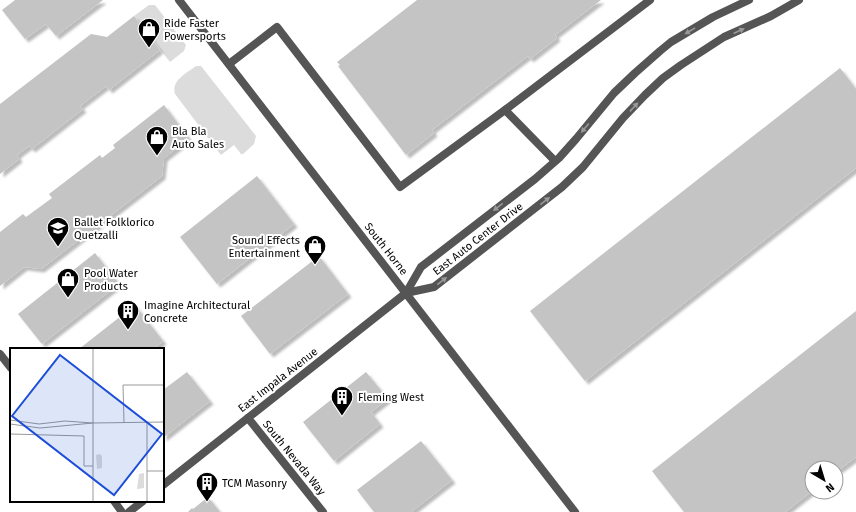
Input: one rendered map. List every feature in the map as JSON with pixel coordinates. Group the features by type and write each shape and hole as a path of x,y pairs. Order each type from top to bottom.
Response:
{"street":[{"name":"South Horne","path":"179,0 575,512"},
{"path":"229,64 277,27 400,188 650,0"},
{"name":"East Auto Center Drive","path":"406,293 420,267 535,179 556,161 614,93 660,51 671,42 713,17 750,0"},
{"name":"East Auto Center Drive","path":"406,293 434,287 562,187 583,167 645,95 680,65 724,37 771,16 799,0"},
{"path":"505,110 556,161"},
{"name":"East Impala Avenue","path":"164,484 406,293"},
{"path":"0,354 10,367"},
{"name":"South Nevada Way","path":"248,418 323,512"},
{"path":"115,502 122,512"},
{"path":"129,512 142,502"}],"shaded area":[{"path":"149,5 155,5 186,45 184,51 170,62 134,16"},
{"path":"196,66 201,66 256,136 254,144 243,154 241,154 234,145 221,155 175,94 175,85 181,77"}],"building":[{"path":"15,0 103,0 56,36 46,24 25,39 2,10"},
{"path":"417,0 601,0 555,35 557,38 530,59 528,56 432,130 434,133 406,155 338,66 340,65 337,62"},
{"path":"134,16 160,50 109,90 106,86 80,106 83,109 32,149 29,146 17,155 19,159 0,174 0,104 91,34 107,37"},
{"path":"840,68 856,89 856,168 585,381 530,311"},
{"path":"164,105 188,137 187,140 164,158 162,176 41,269 24,267 0,286 0,232 23,214 26,217 52,198 49,194 100,155 102,158 115,148 113,145"},
{"path":"257,176 294,224 217,284 180,237"},
{"name":"Pool Water Products","path":"95,253 119,284 42,344 18,314"},
{"path":"319,256 348,294 270,354 241,316"},
{"name":"Imagine Architectural Concrete","path":"135,305 163,341 154,348 80,348"},
{"path":"856,311 856,457 844,466 844,460 804,460 804,497 785,512 684,512 652,471"},
{"path":"187,372 210,401 164,437 164,389"},
{"name":"Fleming West","path":"366,372 388,399 371,412 380,424 334,461 303,422"},
{"path":"421,441 452,480 411,512 374,512 357,490"},
{"name":"TCM Masonry","path":"208,497 220,512 188,512 192,508 193,509"}],"place":[{"name":"Ride Faster Powersports","path":"149,48"},
{"name":"Bla Bla Auto Sales","path":"157,156"},
{"name":"Ballet Folklorico Quetzalli","path":"58,248"},
{"name":"Sound Effects Entertainment","path":"315,266"},
{"name":"Pool Water Products","path":"68,298"},
{"name":"Imagine Architectural Concrete","path":"128,330"},
{"name":"Fleming West","path":"342,416"},
{"name":"TCM Masonry","path":"207,502"}]}
